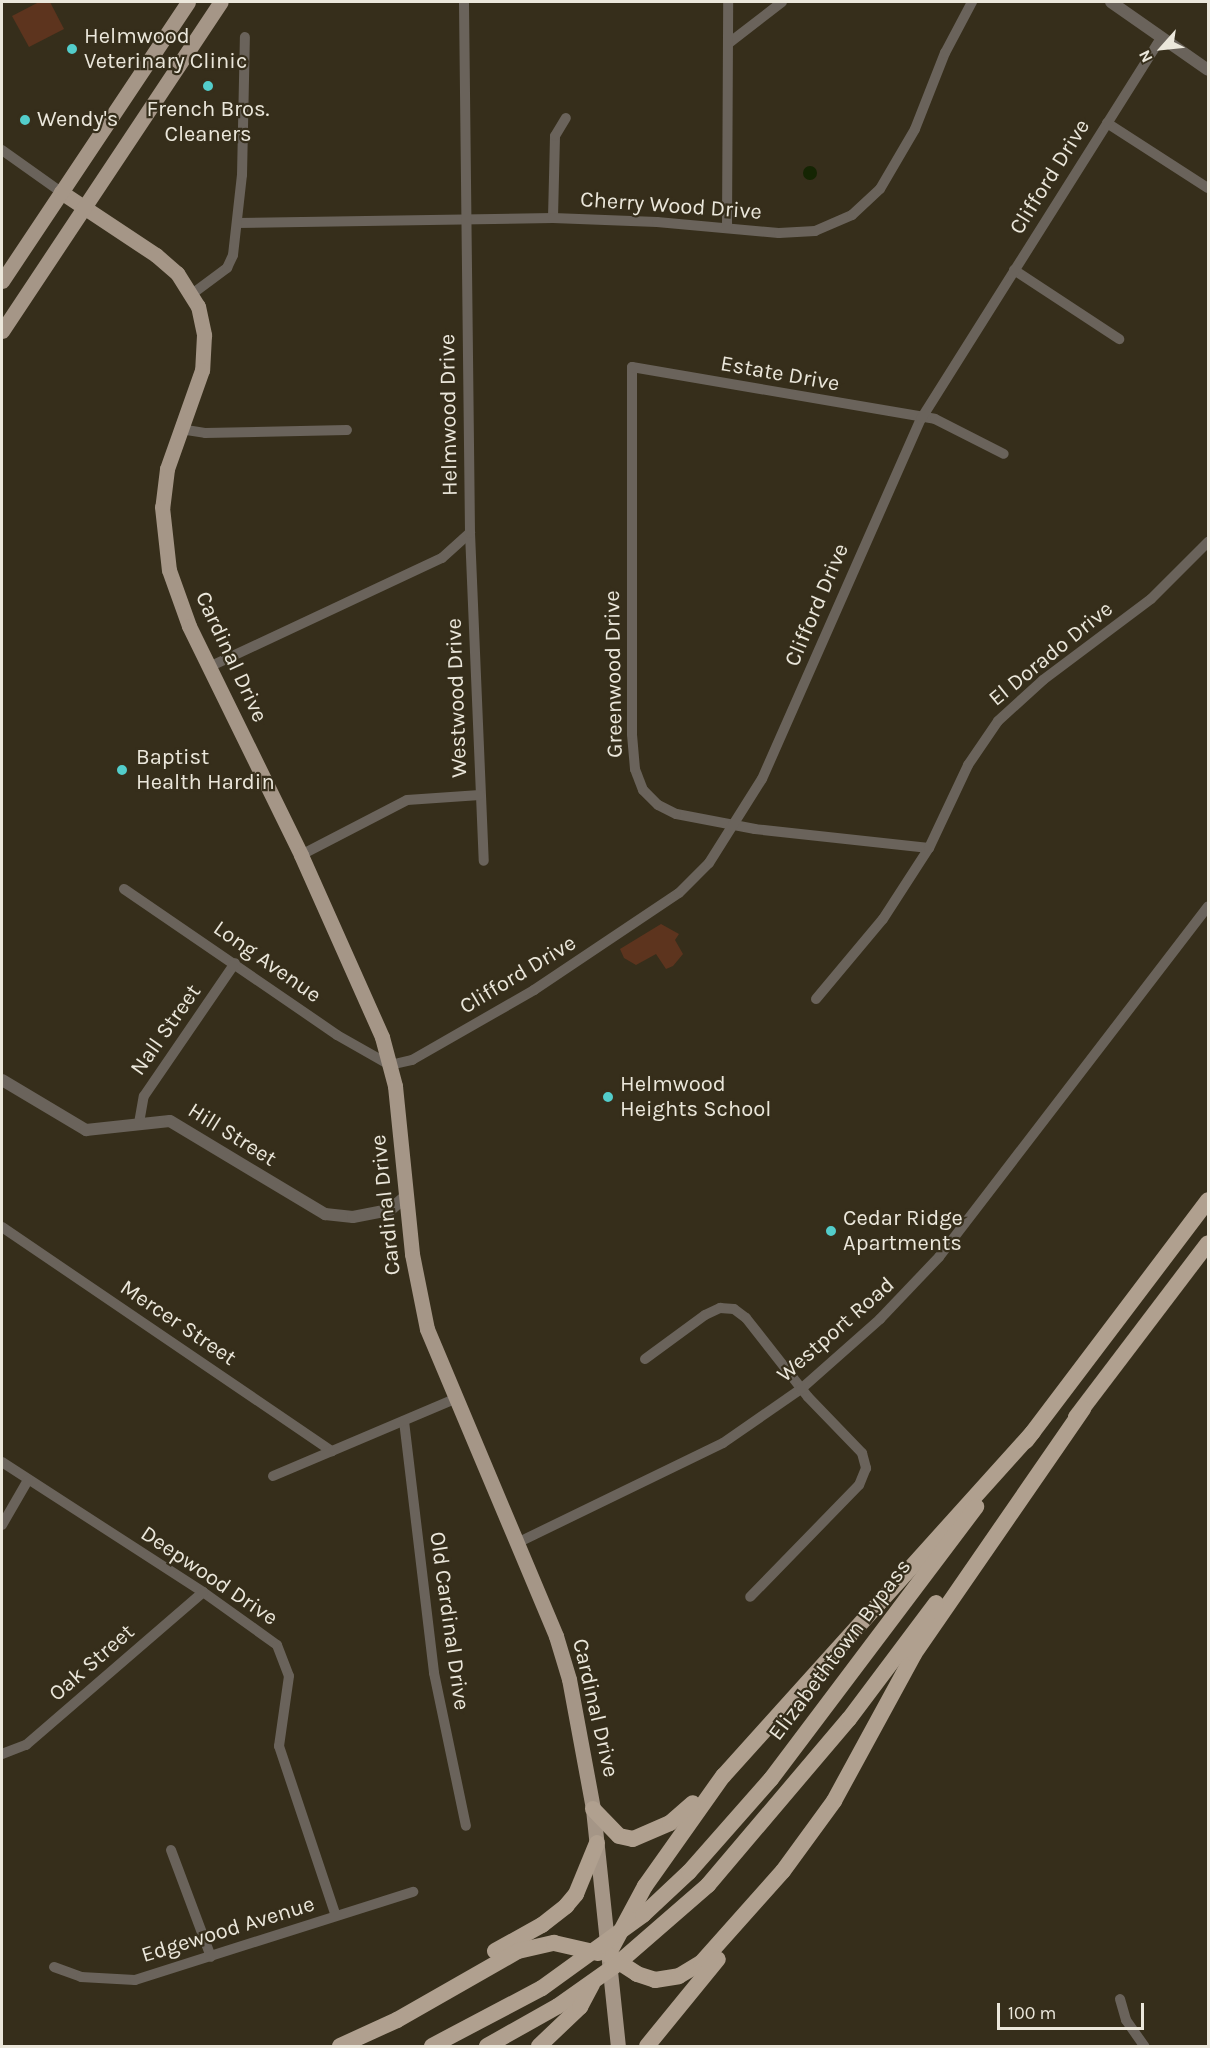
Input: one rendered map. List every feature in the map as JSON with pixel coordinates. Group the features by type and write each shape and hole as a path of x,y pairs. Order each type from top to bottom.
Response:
{"highway":[{"name":"Elizabethtown Bypass","path":"432,2046 542,1988 643,1915 689,1872 771,1779 1209,1200"},
{"name":"Elizabethtown Bypass","path":"487,2046 558,2006 616,1965 684,1908 737,1855 849,1719 1209,1243"},
{"path":"647,2046 783,1871 834,1801 914,1653 1083,1409"},
{"path":"593,1809 619,1836 633,1839 670,1823 723,1776 1032,1432"},
{"path":"539,2046 580,2007 645,1886 723,1776"},
{"path":"446,1990 471,1966 542,1925 566,1905 576,1894 597,1843"},
{"path":"340,2046 518,1951 554,1943 609,1955 637,1974 655,1980 679,1977 701,1963 783,1871"}],"main road":[{"path":"2,281 188,2"},
{"path":"2,331 221,2"},
{"path":"61,192 156,255 177,273 192,294"},
{"name":"Cardinal Drive","path":"192,294 204,335 204,357 167,469 162,507 169,570 209,667 302,855 382,1037 399,1108 405,1197 421,1304 454,1400 517,1543 566,1669 593,1809 618,2046"}],"street":[{"name":"Helmwood Drive","path":"464,2 464,218 471,533"},
{"path":"727,228 728,2"},
{"path":"729,43 782,2"},
{"name":"Cherry Wood Drive","path":"237,223 553,218 815,231 861,208 879,189 915,129 945,53 972,2"},
{"path":"1111,2 1160,39 1209,70"},
{"path":"192,294 227,268 237,223 244,37"},
{"name":"Clifford Drive","path":"390,1065 412,1060 534,990 658,910 698,875 735,825 776,750 921,418 1160,39"},
{"path":"553,218 555,136 566,118"},
{"path":"1107,123 1209,188"},
{"path":"2,150 61,192"},
{"path":"1014,270 1119,339"},
{"name":"Estate Drive","path":"632,367 921,418 935,418 1004,454"},
{"name":"Greenwood Drive","path":"632,367 635,769 643,790 666,811 735,825 929,848"},
{"path":"180,429 205,433 347,430"},
{"path":"209,667 442,558 471,533"},
{"name":"Westwood Drive","path":"471,533 484,861"},
{"name":"El Dorado Drive","path":"816,999 883,920 929,848 968,765 998,721 1043,680 1151,599 1209,542"},
{"path":"302,855 407,800 480,795"},
{"name":"Long Avenue","path":"124,889 354,1046 390,1065"},
{"name":"Westport Road","path":"517,1543 685,1465 743,1431 801,1389 923,1277 1209,906"},
{"name":"Nall Street","path":"139,1123 144,1096 235,963"},
{"name":"Hill Street","path":"2,1080 86,1130 161,1120 182,1126 325,1214 352,1217 390,1210 405,1197"},
{"name":"Mercer Street","path":"2,1227 332,1451"},
{"path":"645,1359 705,1315 727,1308 746,1318 801,1389 862,1453 864,1476 827,1521 750,1597"},
{"path":"273,1476 454,1400"},
{"name":"Old Cardinal Drive","path":"404,1421 434,1673 466,1826"},
{"name":"Deepwood Drive","path":"2,1462 270,1638 285,1660 289,1684 279,1746 336,1916"},
{"path":"2,1525 28,1480"},
{"name":"Oak Street","path":"2,1754 26,1745 203,1592"},
{"path":"171,1850 210,1957"},
{"name":"Edgewood Avenue","path":"54,1967 81,1977 123,1980 210,1957 413,1892"},
{"path":"1120,1999 1126,2020 1144,2046"}],"shaded area":[{"path":"39,2 50,2 64,29 29,47 12,16"},
{"path":"810,166 815,168 817,173 815,178 810,180 805,178 803,173 805,168"},
{"path":"661,924 679,934 675,940 683,954 673,966 666,969 656,954 636,965 624,958 620,949"}],"place":[{"name":"Helmwood Veterinary Clinic","path":"72,49"},
{"name":"French Bros. Cleaners","path":"208,86"},
{"name":"Wendy's","path":"25,120"},
{"name":"Baptist Health Hardin","path":"122,770"},
{"name":"Helmwood Heights School","path":"608,1097"},
{"name":"Cedar Ridge Apartments","path":"831,1231"}]}
